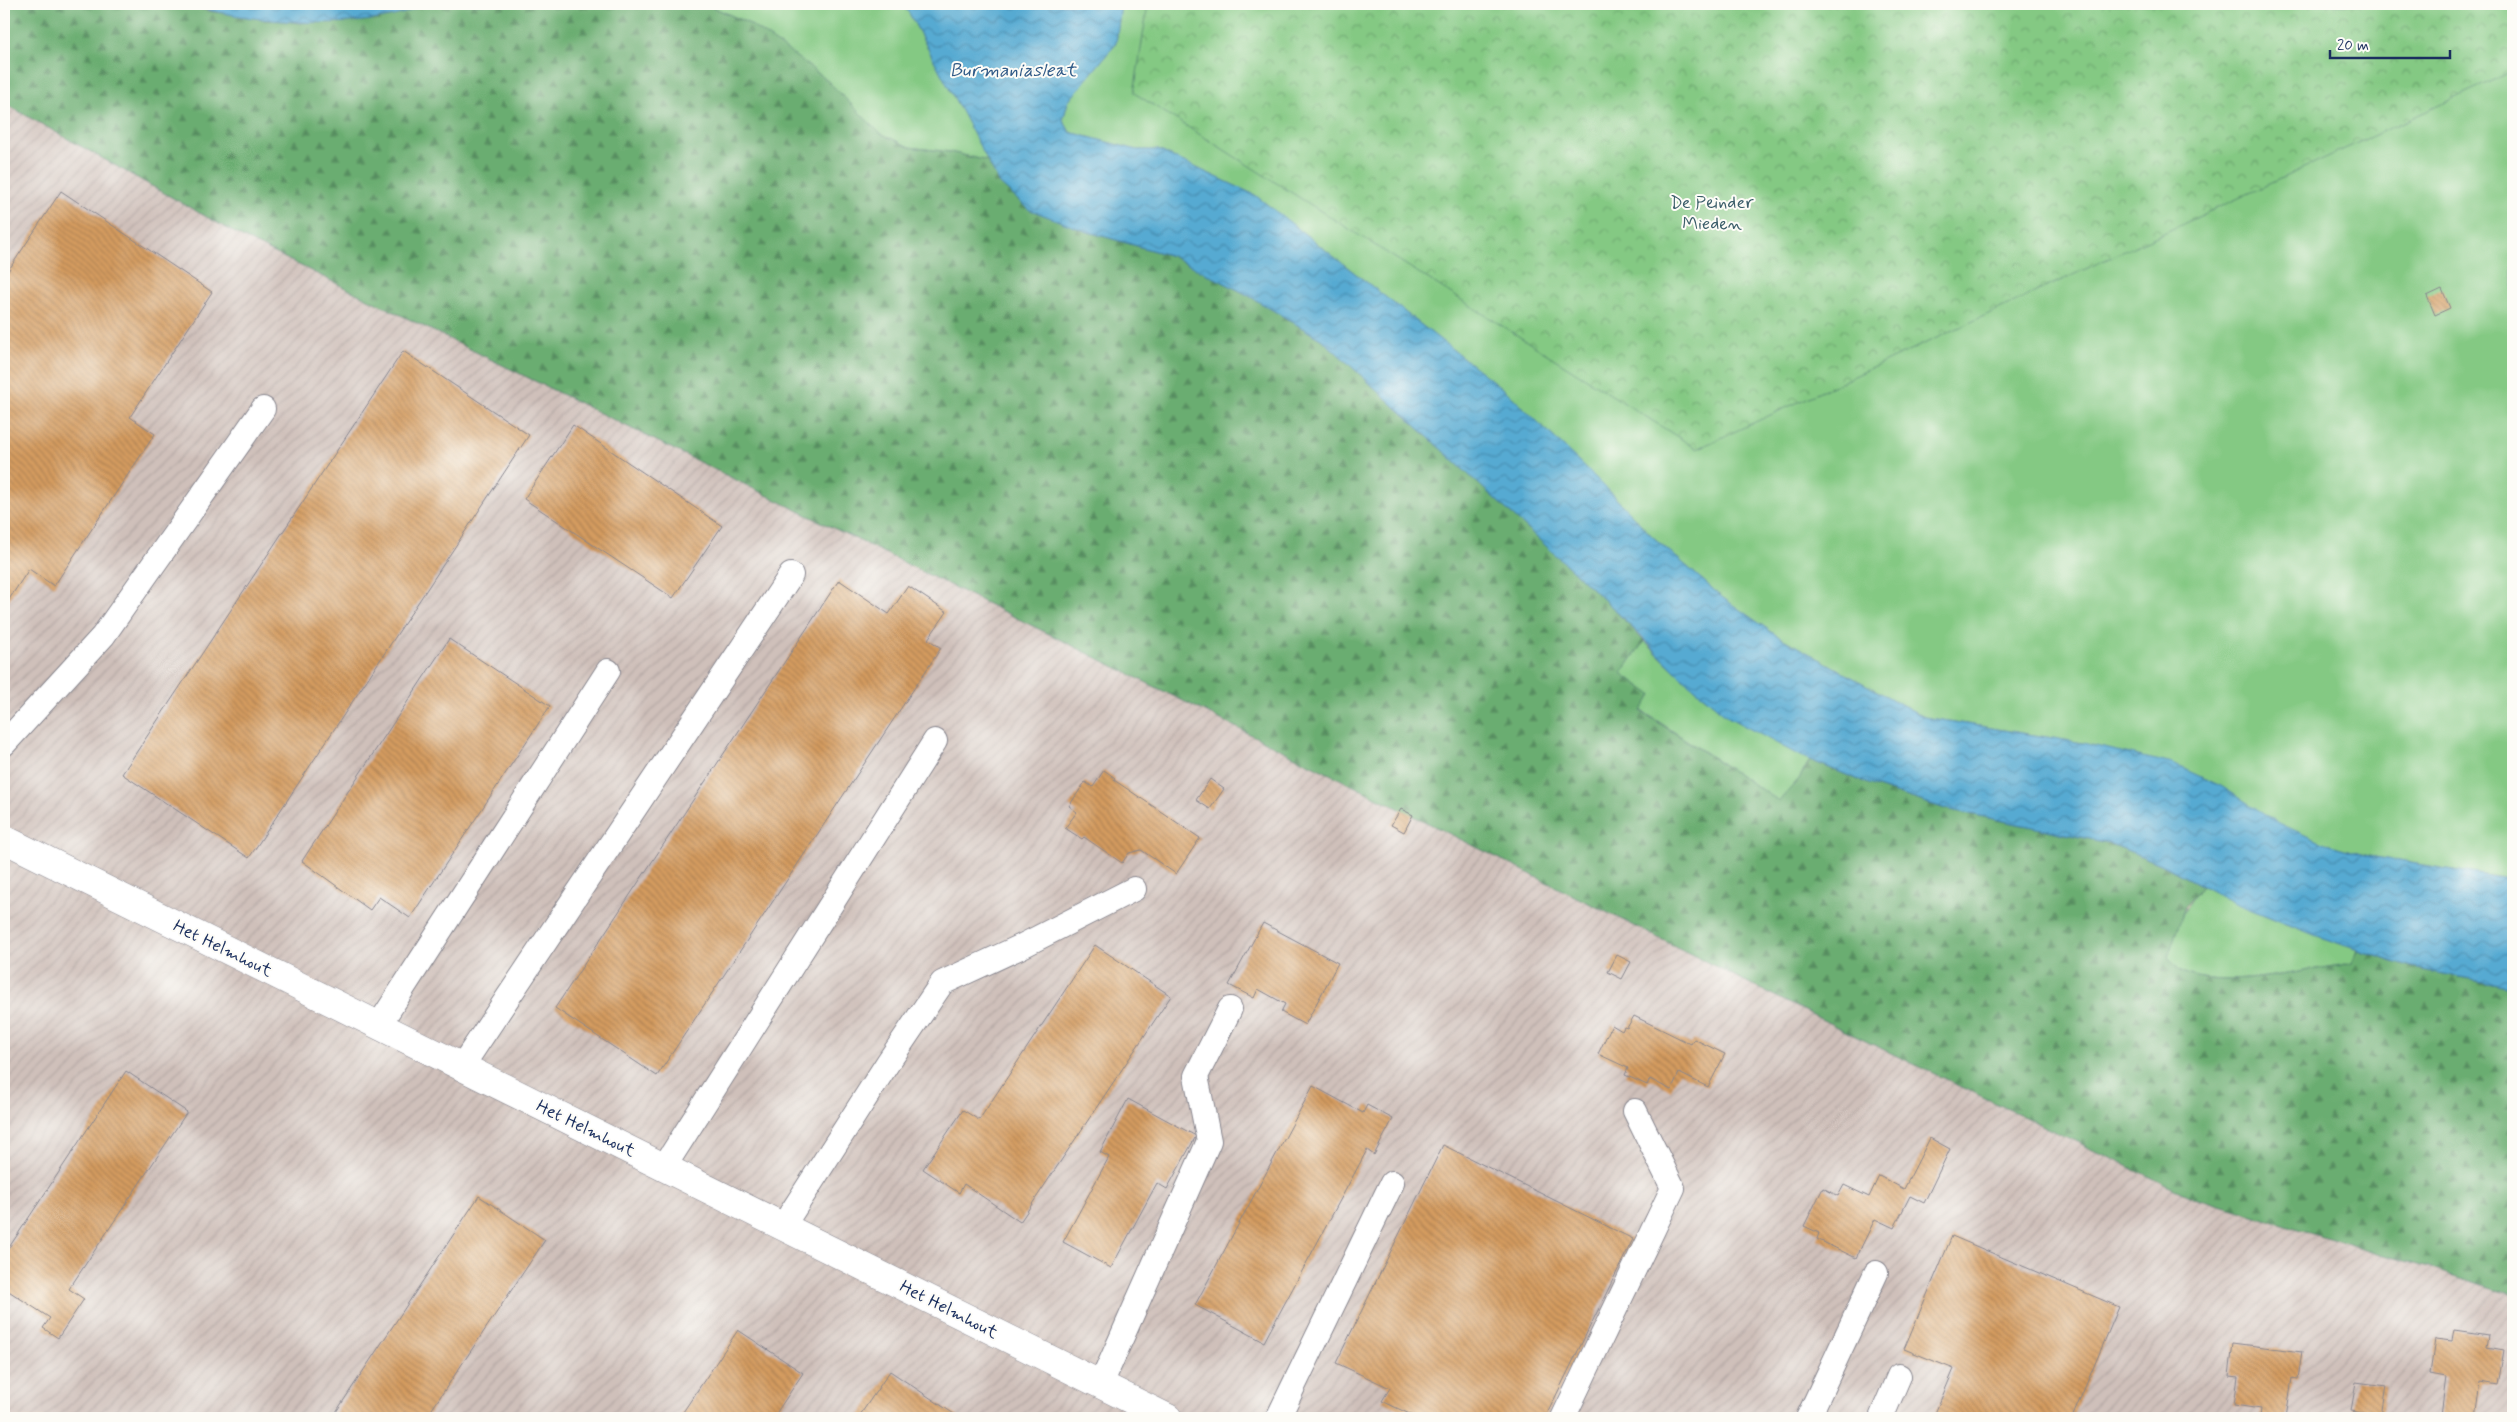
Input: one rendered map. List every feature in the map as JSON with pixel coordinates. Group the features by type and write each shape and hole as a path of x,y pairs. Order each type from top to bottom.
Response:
{"street":[{"name":"Het Helmhout","path":"4,839 1168,1418"}],"lane":[{"path":"4,744 103,636 263,409"},
{"path":"462,1066 791,575"},
{"path":"379,1025 608,671"},
{"path":"664,1167 935,741"},
{"path":"783,1226 889,1060 942,983 1020,947 1134,889"},
{"path":"1100,1384 1209,1141 1196,1076 1230,1009"},
{"path":"1563,1418 1673,1188 1634,1111"},
{"path":"1278,1418 1392,1183"},
{"path":"1808,1418 1876,1273"},
{"path":"1880,1418 1899,1376"}],"shaded area":[{"path":"4,65 2513,1217 2513,1418 4,1418"}],"green space":[{"path":"4,4 188,4 207,11 301,23 423,4 706,4 748,23 827,80 880,133 909,147 950,152 988,161 1000,184 1085,231 1172,256 1246,294 1324,341 1610,605 1644,641 1622,673 1652,695 1641,711 1779,801 1799,779 1810,760 1874,786 1946,809 2109,843 2161,864 2202,886 2185,906 2168,957 2181,971 2197,977 2216,980 2237,980 2342,965 2352,962 2358,950 2412,968 2513,987 2513,1294 2190,1196 1853,1035 1053,636 244,238 4,103"},
{"path":"706,4 901,4 909,13 988,161 950,152 909,147 880,133 827,80 748,23"},
{"path":"1121,4 2513,4 2513,880 2369,856 2320,842 2083,743 1924,717 1776,635 1723,598 1653,537 1601,483 1507,392 1255,195 1158,150 1137,150 1070,132 1063,120 1068,102 1116,43"},
{"name":"De Peinder Mieden","path":"1148,4 2513,4 2513,71 1697,449 1134,93"},
{"path":"1644,641 1679,675 1728,717 1810,760 1799,779 1780,802 1641,710 1622,673"},
{"path":"2202,886 2279,921 2358,950 2352,962 2342,965 2260,978 2216,980 2197,977 2181,971 2168,957 2180,919"}],"water":[{"path":"188,4 423,4 402,14 374,20 307,22 239,16"},
{"name":"Burmaniasleat","path":"901,4 1121,4 1116,43 1068,102 1063,120 1070,132 1137,150 1158,150 1255,195 1507,392 1601,483 1653,537 1723,598 1776,635 1924,717 2083,743 2173,764 2221,786 2279,823 2320,842 2369,856 2513,880 2513,987 2412,968 2317,936 2232,902 2161,864 2109,843 1946,809 1874,786 1800,756 1728,717 1679,675 1610,605 1324,341 1246,294 1172,256 1085,231 1028,209 1000,184 909,13"}],"building":[{"path":"61,191 212,292 130,417 155,434 54,586 29,569 4,607 4,277"},
{"path":"2442,289 2450,308 2435,315 2427,296"},
{"path":"403,351 529,435 249,858 122,774"},
{"path":"573,425 722,526 673,598 524,499"},
{"path":"839,580 889,614 908,586 947,612 928,639 941,648 657,1076 555,1008"},
{"path":"449,639 550,706 410,918 379,897 370,910 302,861"},
{"path":"1104,770 1115,778 1114,780 1200,838 1176,874 1141,850 1129,853 1122,863 1084,837 1082,839 1065,828 1077,812 1069,806 1085,782 1093,787"},
{"path":"1210,779 1224,789 1210,809 1196,800"},
{"path":"1401,809 1413,815 1404,832 1391,825"},
{"path":"1263,923 1338,963 1305,1025 1281,1012 1285,1004 1258,989 1254,998 1229,985"},
{"path":"1095,945 1171,996 1020,1222 964,1184 959,1193 923,1169 963,1110 979,1120"},
{"path":"1617,955 1631,962 1622,979 1608,972"},
{"path":"1634,1016 1691,1044 1694,1039 1725,1054 1708,1087 1679,1073 1671,1090 1650,1079 1647,1085 1625,1075 1628,1068 1598,1054 1612,1025 1622,1031 1624,1027 1627,1028"},
{"path":"126,1071 187,1112 69,1289 84,1299 58,1338 43,1328 50,1318 4,1288 4,1255"},
{"path":"1313,1086 1363,1113 1367,1105 1393,1119 1374,1155 1367,1150 1264,1342 1195,1305"},
{"path":"1128,1099 1196,1136 1167,1189 1157,1183 1111,1268 1063,1242 1109,1157 1100,1152"},
{"path":"1930,1138 1950,1149 1924,1203 1910,1196 1894,1228 1875,1219 1856,1258 1817,1239 1819,1233 1804,1226 1823,1188 1838,1196 1844,1185 1869,1197 1879,1176 1904,1189"},
{"path":"1443,1145 1633,1239 1545,1418 1418,1418 1382,1401 1390,1388 1336,1363"},
{"path":"479,1196 545,1240 426,1418 332,1418"},
{"path":"1952,1236 2119,1307 2072,1418 1933,1418 1954,1369 1904,1349"},
{"path":"738,1330 803,1373 773,1418 679,1418"},
{"path":"2454,1330 2489,1335 2487,1347 2504,1350 2498,1385 2481,1382 2476,1418 2441,1415 2446,1377 2430,1374 2435,1339 2452,1341"},
{"path":"2233,1343 2302,1352 2298,1379 2292,1378 2286,1418 2260,1417 2261,1409 2234,1405 2238,1377 2229,1376"},
{"path":"890,1371 960,1418 858,1418"},
{"path":"2356,1382 2386,1386 2381,1416 2351,1411"}]}
